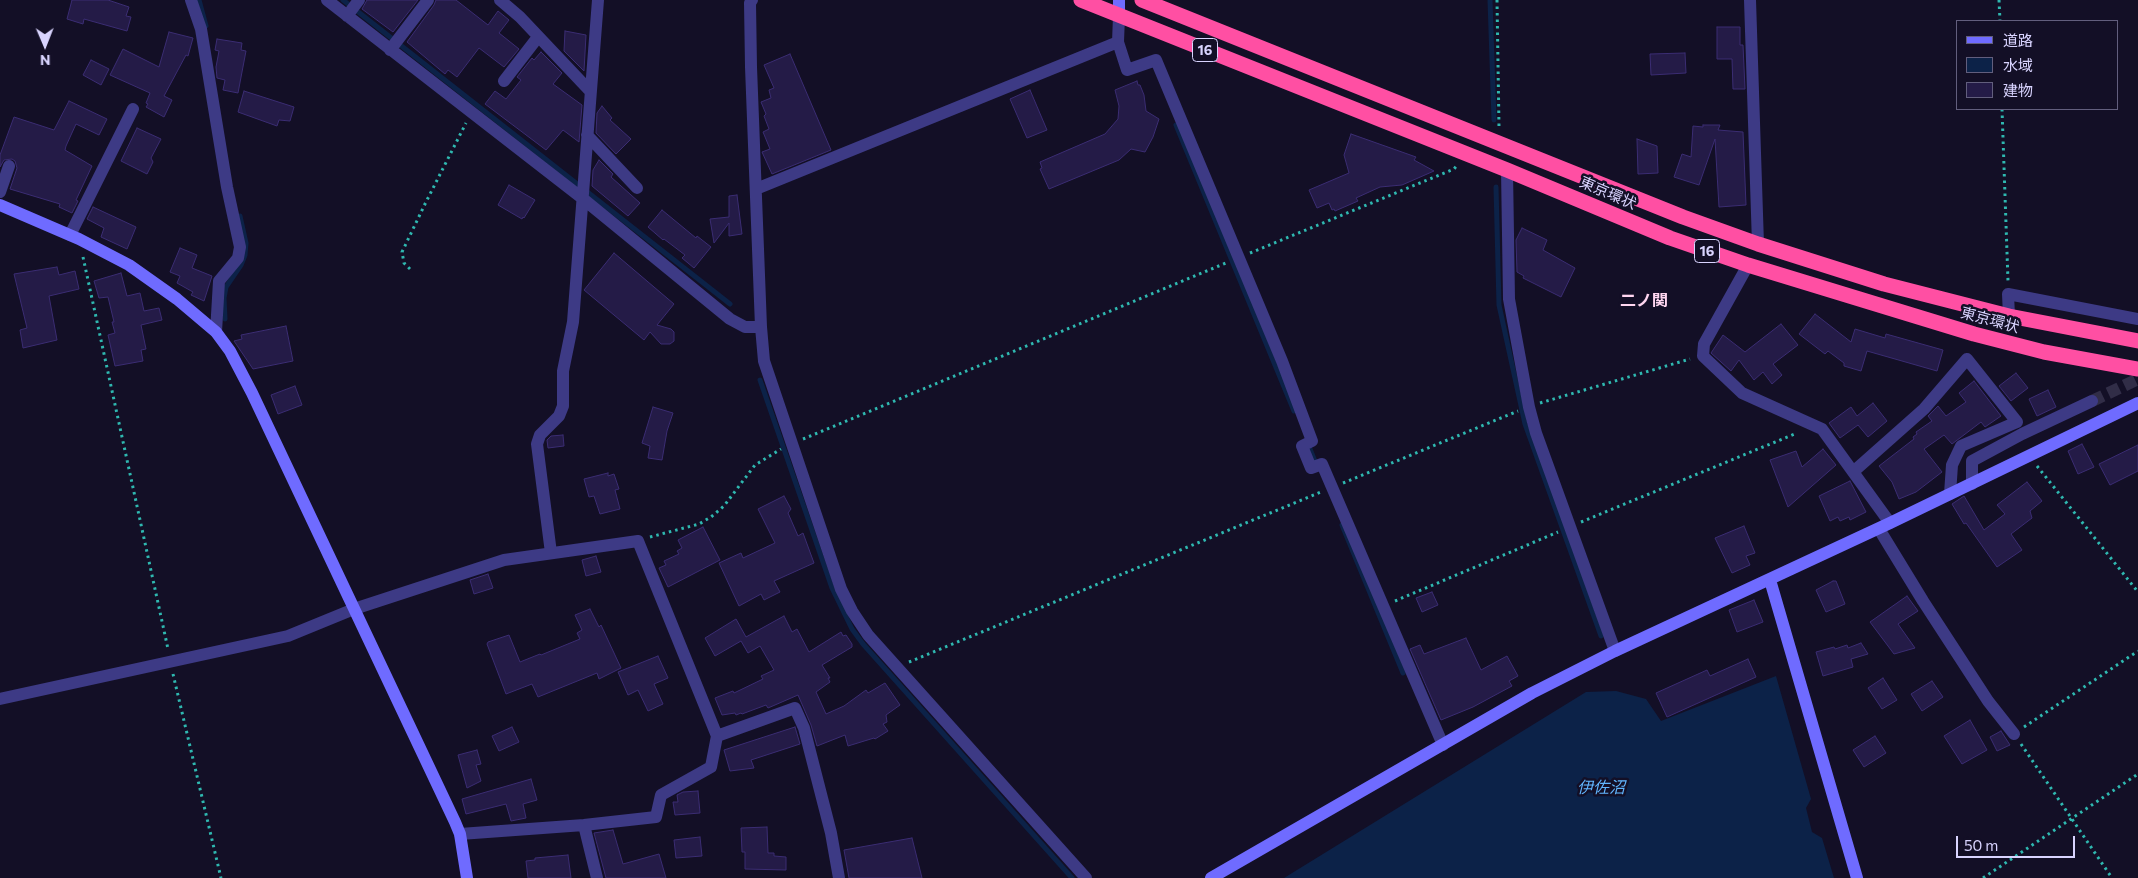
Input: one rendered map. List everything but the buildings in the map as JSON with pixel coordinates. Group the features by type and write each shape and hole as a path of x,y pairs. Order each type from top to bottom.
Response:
{"highway":[{"name":"東京環状","path":"1082,0 1507,170 1670,238 1748,266 1974,334 2044,352 2138,369"},
{"name":"東京環状","path":"1142,0 1683,217 1758,244 1884,284 2009,316 2138,341"}],"street":[{"path":"192,0 201,30 227,187 240,247 238,258 219,281 216,332"},
{"path":"327,0 353,8 471,113 582,198 730,319 745,327 761,327"},
{"path":"394,44 428,0"},
{"path":"500,0 590,91"},
{"path":"551,553 537,444 540,435 559,416 563,406 564,371 573,322 598,0"},
{"path":"1119,0 1118,42 1128,70 1156,60 1312,441 1302,446 1308,461 1311,468 1322,464 1443,746"},
{"path":"1750,0 1758,244"},
{"path":"750,1 761,327 764,361 841,589 868,636 1086,878"},
{"path":"504,81 538,37"},
{"path":"756,190 1118,42"},
{"path":"75,237 133,109"},
{"path":"587,136 637,188"},
{"path":"0,192 8,166"},
{"path":"1507,170 1509,298 1525,409 1536,432 1564,530 1616,651"},
{"path":"0,205 75,237 129,265 177,299 216,332 230,351 252,393 460,834 467,878"},
{"path":"1748,266 1704,344 1703,356 1742,394 1822,429 1852,472 1988,701 2014,734"},
{"path":"2009,316 2008,294 2138,319"},
{"path":"1852,472 1924,410 1967,358 2017,422 1962,446 1952,466 1950,494"},
{"path":"1972,484 1972,461 2092,400"},
{"path":"1210,878 1443,746 1532,693 1616,651 1884,526 2138,403"},
{"path":"0,699 170,660 288,636 354,609 504,560 638,541 717,736 711,767 662,795 656,817 584,825 460,834"},
{"path":"1770,580 1857,878"},
{"path":"717,736 795,708 804,728 831,833 839,878"},
{"path":"584,825 597,878"}],"path":[{"path":"1496,0 1499,143"},
{"path":"1999,0 2000,20"},
{"path":"2002,110 2008,294"},
{"path":"410,269 404,263 402,252 471,113"},
{"path":"792,444 1454,169 1466,154"},
{"path":"75,237 221,878"},
{"path":"896,667 1525,409 1703,356"},
{"path":"1382,606 1814,426"},
{"path":"638,541 699,524 711,517 724,506 755,465 779,450"},
{"path":"2030,456 2138,592"},
{"path":"2112,878 2014,734 2138,651"},
{"path":"1984,878 2138,774"}],"water":[{"name":"伊佐沼","path":"1776,676 1811,799 1806,808 1812,832 1822,838 1834,878 1284,878 1586,692 1616,691 1646,699 1661,721"}],"waterway":[{"path":"199,0 206,26"},
{"path":"343,0 730,304"},
{"path":"1490,0 1494,120"},
{"path":"1176,125 1294,411"},
{"path":"1496,187 1499,305 1525,424 1601,636"},
{"path":"225,319 224,298 226,287 241,265 245,255 246,243 240,216"},
{"path":"760,380 832,588 852,629 863,644 1072,878"},
{"path":"1308,444 1316,464"},
{"path":"1342,525 1403,673"}],"tunnel":[{"path":"2092,401 2138,379"}],"district":[{"name":"二ノ関","path":"1644,301"}]}
